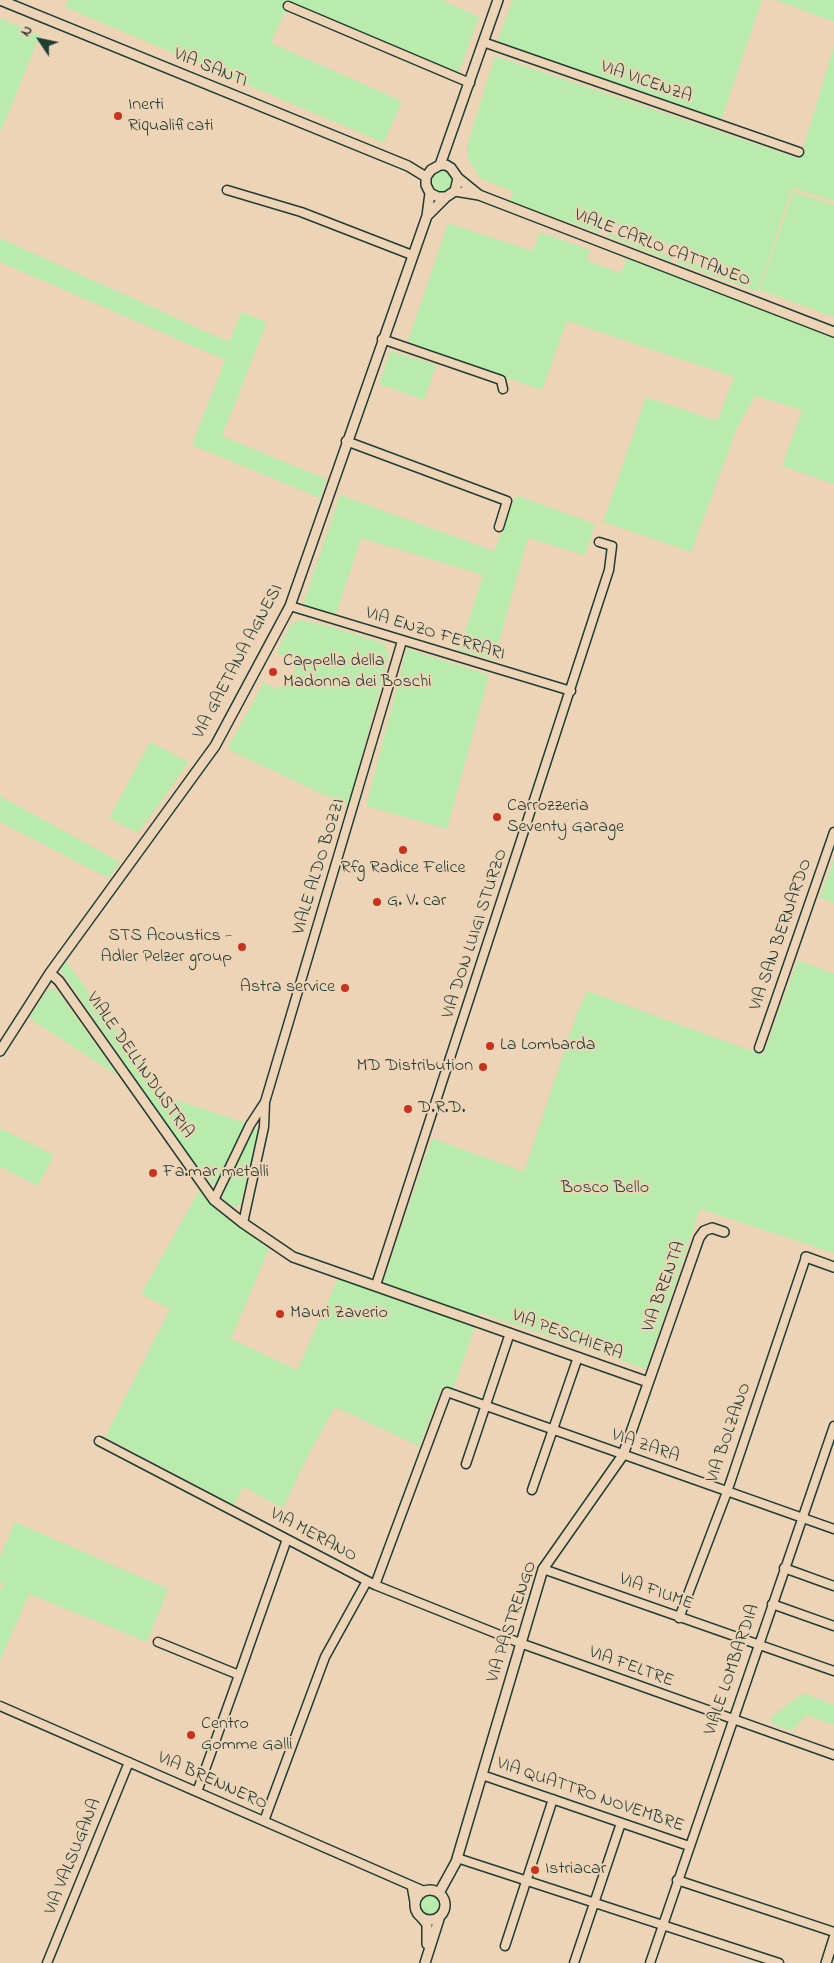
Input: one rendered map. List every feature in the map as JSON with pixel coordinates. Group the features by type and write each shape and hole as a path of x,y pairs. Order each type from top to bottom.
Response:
{"street":[{"name":"VIA SANTI","path":"0,0 428,173"},
{"path":"447,149 451,168 458,178 455,191 446,198 430,193 426,185 428,173 440,165 447,149 498,0"},
{"path":"288,6 470,83"},
{"name":"VIA VICENZA","path":"483,42 798,152"},
{"path":"440,165 451,168"},
{"name":"VIALE CARLO CATTANEO","path":"458,178 479,195"},
{"path":"227,190 301,212 412,255"},
{"name":"VIALE CARLO CATTANEO","path":"455,191 479,195 834,332"},
{"name":"VIA GAETANA AGNESI","path":"0,1051 50,973 215,746 290,606 346,441 427,216 430,193"},
{"name":"VIA GAETANA AGNESI","path":"427,216 446,198"},
{"path":"382,339 501,380 503,389"},
{"path":"346,441 507,501 498,527"},
{"name":"VIA DON LUIGI STURZO","path":"376,1286 609,570 612,546 599,542"},
{"name":"VIA ENZO FERRARI","path":"290,606 571,691"},
{"name":"VIALE ALDO BOZZI","path":"243,1223 264,1127 265,1102 402,641"},
{"name":"VIA SAN BERNARDO","path":"759,1048 834,832"},
{"name":"VIALE DELL'INDUSTRIA","path":"50,973 59,981 214,1200 243,1223 293,1256 376,1286"},
{"name":"VIALE ALDO BOZZI","path":"214,1200 250,1125 265,1102"},
{"name":"VIA BRENTA","path":"649,1378 699,1238 704,1231 712,1228 724,1232"},
{"path":"806,1257 834,1267"},
{"name":"VIA BOLZANO","path":"679,1618 727,1492 806,1257"},
{"name":"VIA PESCHIERA","path":"376,1286 578,1357 649,1378"},
{"path":"466,1464 510,1333"},
{"path":"532,1490 578,1357"},
{"name":"VIA PASTRENGO","path":"445,1903 453,1870 543,1569 623,1455 649,1378"},
{"name":"VIA ZARA","path":"374,1585 447,1392 834,1529"},
{"name":"VIALE LOMBARDIA","path":"650,1963 834,1426"},
{"name":"VIA MERANO","path":"99,1441 374,1585 520,1644"},
{"path":"197,1792 287,1539"},
{"path":"784,1568 834,1586"},
{"name":"VIA FIUME","path":"543,1569 834,1671"},
{"path":"264,1821 325,1657 367,1581"},
{"path":"772,1604 834,1626"},
{"path":"158,1642 239,1675"},
{"name":"VIA FELTRE","path":"520,1644 834,1756"},
{"name":"VIA BRENNERO","path":"0,1706 412,1888 424,1891"},
{"name":"VIA VALSUGANA","path":"47,1963 129,1762"},
{"name":"VIA QUATTRO NOVEMBRE","path":"482,1775 689,1846"},
{"path":"504,1946 553,1799"},
{"path":"574,1963 593,1902 622,1822"},
{"path":"457,1858 779,1963"},
{"name":"VIA PASTRENGO","path":"439,1894 453,1870"},
{"path":"677,1880 834,1932"},
{"path":"412,1888 415,1904 421,1918 427,1924 428,1952"},
{"path":"415,1904 420,1894 424,1891 434,1891 439,1894 445,1903 425,1963"},
{"path":"421,1918 429,1920 440,1916"},
{"path":"826,1963 834,1939"}],"green space":[{"path":"68,0 442,0 479,17 459,72 422,59 290,1 271,43 402,101 384,143 65,7"},
{"path":"512,0 762,0 721,120 497,43"},
{"path":"776,0 834,0 834,22"},
{"path":"0,18 40,35 0,133"},
{"path":"834,46 834,201 792,188 758,292 677,263 679,258 724,274 725,266 634,231 604,220 599,233 510,201 513,191 481,179 468,159 467,146 495,56 800,159"},
{"path":"443,170 451,173 454,181 451,189 443,192 435,189 432,181 435,173"},
{"path":"793,192 834,205 834,317 760,290"},
{"path":"448,223 533,251 540,232 590,250 587,261 621,273 627,258 834,338 834,484 782,466 802,410 755,396 737,428 691,552 603,522 646,397 717,421 734,377 567,321 542,390 407,344"},
{"path":"608,233 672,257 671,261 607,236"},
{"path":"0,238 229,342 241,312 267,322 222,436 326,479 320,498 192,445 225,360 0,262"},
{"path":"390,351 436,365 424,400 379,384"},
{"path":"340,495 494,551 516,495 595,524 585,555 528,538 494,659 459,651 483,575 361,538 336,615 303,604"},
{"path":"301,620 328,626 379,642 385,645 389,655 348,806 227,749 264,682 275,689 290,682 295,673 294,662 289,656 276,654 289,628 294,622"},
{"path":"407,649 489,675 447,829 366,806"},
{"path":"150,742 189,762 138,833 109,818"},
{"path":"0,796 120,862 108,878 0,822"},
{"path":"834,858 834,903 820,898"},
{"name":"Bosco Bello","path":"798,960 834,974 834,1253 700,1209 646,1369 480,1313 453,1390 442,1387 419,1446 335,1407 307,1457 283,1508 243,1487 234,1505 105,1437 170,1309 141,1294 200,1189 217,1210 269,1249 231,1339 297,1370 338,1278 380,1291 432,1138 524,1172 578,1010 587,991 763,1055"},
{"path":"66,961 165,1096 248,1124 217,1182 212,1183 208,1180 193,1162 60,969"},
{"path":"48,989 54,989 60,995 118,1076 29,1018"},
{"path":"0,1128 54,1155 38,1186 0,1167"},
{"path":"258,1129 259,1134 240,1205 230,1207 223,1197 223,1193 250,1132"},
{"path":"15,1522 168,1589 147,1642 29,1594 0,1660 0,1592 4,1583 0,1582 0,1557"},
{"path":"803,1693 834,1705 834,1725 806,1715 792,1731 774,1725 770,1718"},
{"path":"430,1895 437,1898 440,1905 437,1912 430,1915 423,1912 420,1905 423,1898"}],"place":[{"name":"Inerti Riqualificati","path":"118,116"},
{"name":"Cappella della Madonna dei Boschi","path":"273,672"},
{"name":"Carrozzeria Seventy Garage","path":"497,817"},
{"name":"Rfg Radice Felice","path":"403,850"},
{"name":"G. V. car","path":"377,902"},
{"name":"STS Acoustics - Adler Pelzer group","path":"242,947"},
{"name":"Astra service","path":"345,988"},
{"name":"La Lombarda","path":"490,1046"},
{"name":"MD Distribution","path":"483,1067"},
{"name":"D.R.D.","path":"408,1109"},
{"name":"Fa.mar metalli","path":"153,1173"},
{"name":"Mauri Zaverio","path":"280,1314"},
{"name":"Centro Gomme Galli","path":"191,1735"},
{"name":"Istriacar","path":"535,1870"}]}
